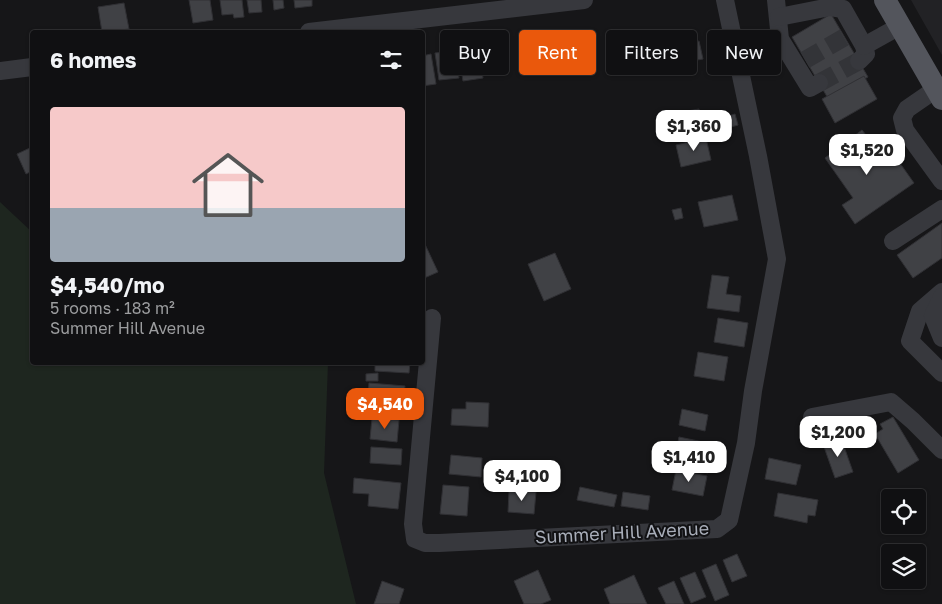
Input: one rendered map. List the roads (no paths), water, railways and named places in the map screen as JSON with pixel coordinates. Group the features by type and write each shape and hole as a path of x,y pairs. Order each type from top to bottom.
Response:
{"main road":[{"path":"885,0 939,94"}],"street":[{"path":"326,30 584,0"},
{"name":"Summer Hill Avenue","path":"432,318 413,524 415,539 425,543 439,543 707,530 717,529 729,520 746,443 753,392 777,259 758,156 725,0"},
{"path":"819,83 810,88 801,63 780,39 777,8 843,9 850,34 861,53 900,26"},
{"path":"0,71 30,67"},
{"path":"939,94 906,109 902,118 905,130 942,181"},
{"path":"893,241 942,210"},
{"path":"942,292 920,311 910,341 942,374"},
{"path":"942,297 932,316 942,338"},
{"path":"812,417 891,402 942,450"}],"tunnel":[{"path":"805,60 845,37"},
{"path":"819,83 859,61"}]}
